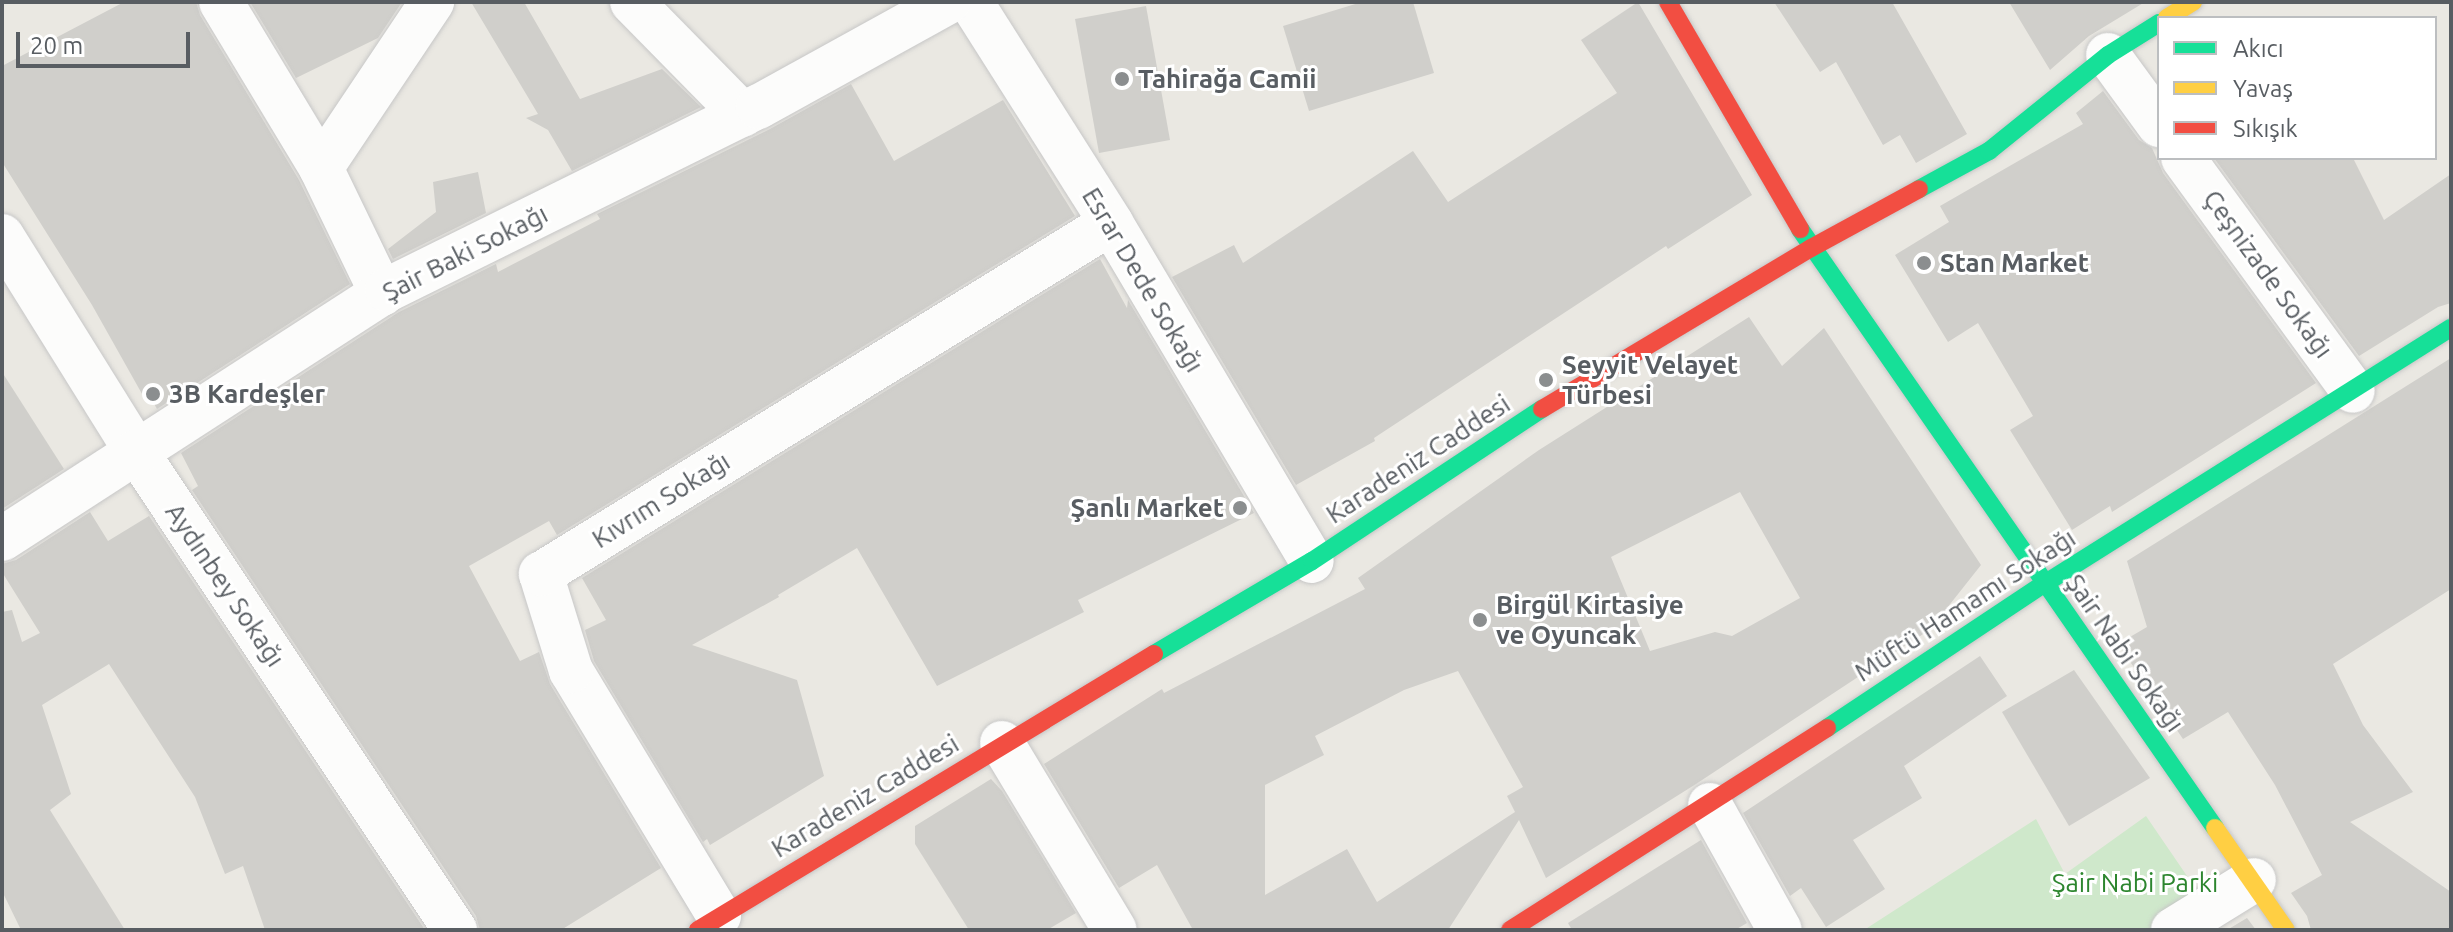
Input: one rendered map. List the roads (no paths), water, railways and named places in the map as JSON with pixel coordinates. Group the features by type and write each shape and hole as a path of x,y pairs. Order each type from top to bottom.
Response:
{"street":[{"path":"221,2 321,168 382,294"},
{"path":"321,168 432,2"},
{"path":"632,2 743,115"},
{"name":"Şair Baki Sokağı","path":"2,539 382,294 743,115 948,2"},
{"name":"Esrar Dede Sokağı","path":"971,2 1111,223 1312,561"},
{"name":"Şair Nabi Sokağı","path":"1668,2 1811,248 2286,930"},
{"path":"2170,16 2193,2"},
{"name":"Karadeniz Caddesi","path":"708,923 1002,743 1312,561 1527,418 1811,248 1989,151 2108,55 2157,24"},
{"path":"2108,55 2157,122"},
{"name":"Çeşnizade Sokağı","path":"2184,160 2353,391"},
{"name":"Kıvrım Sokağı","path":"708,923 571,671 541,574 1111,223"},
{"name":"Aydınbey Sokağı","path":"2,236 136,451 455,930"},
{"name":"Müftü Hamamı Sokağı","path":"1510,930 1710,805 2044,584 2451,328"},
{"path":"1002,743 1115,930"},
{"path":"1710,805 1780,930"},
{"path":"2173,930 2254,880"}],"place":[{"name":"Tahirağa Camii","path":"1122,79"},
{"name":"Stan Market","path":"1924,263"},
{"name":"Seyyit Velayet Türbesi","path":"1546,380"},
{"name":"3B Kardeşler","path":"153,394"},
{"name":"Şanlı Market","path":"1240,508"},
{"name":"Birgül Kirtasiye ve Oyuncak","path":"1480,620"}],"park label":[{"name":"Şair Nabi Parki","path":"2135,883"}]}
